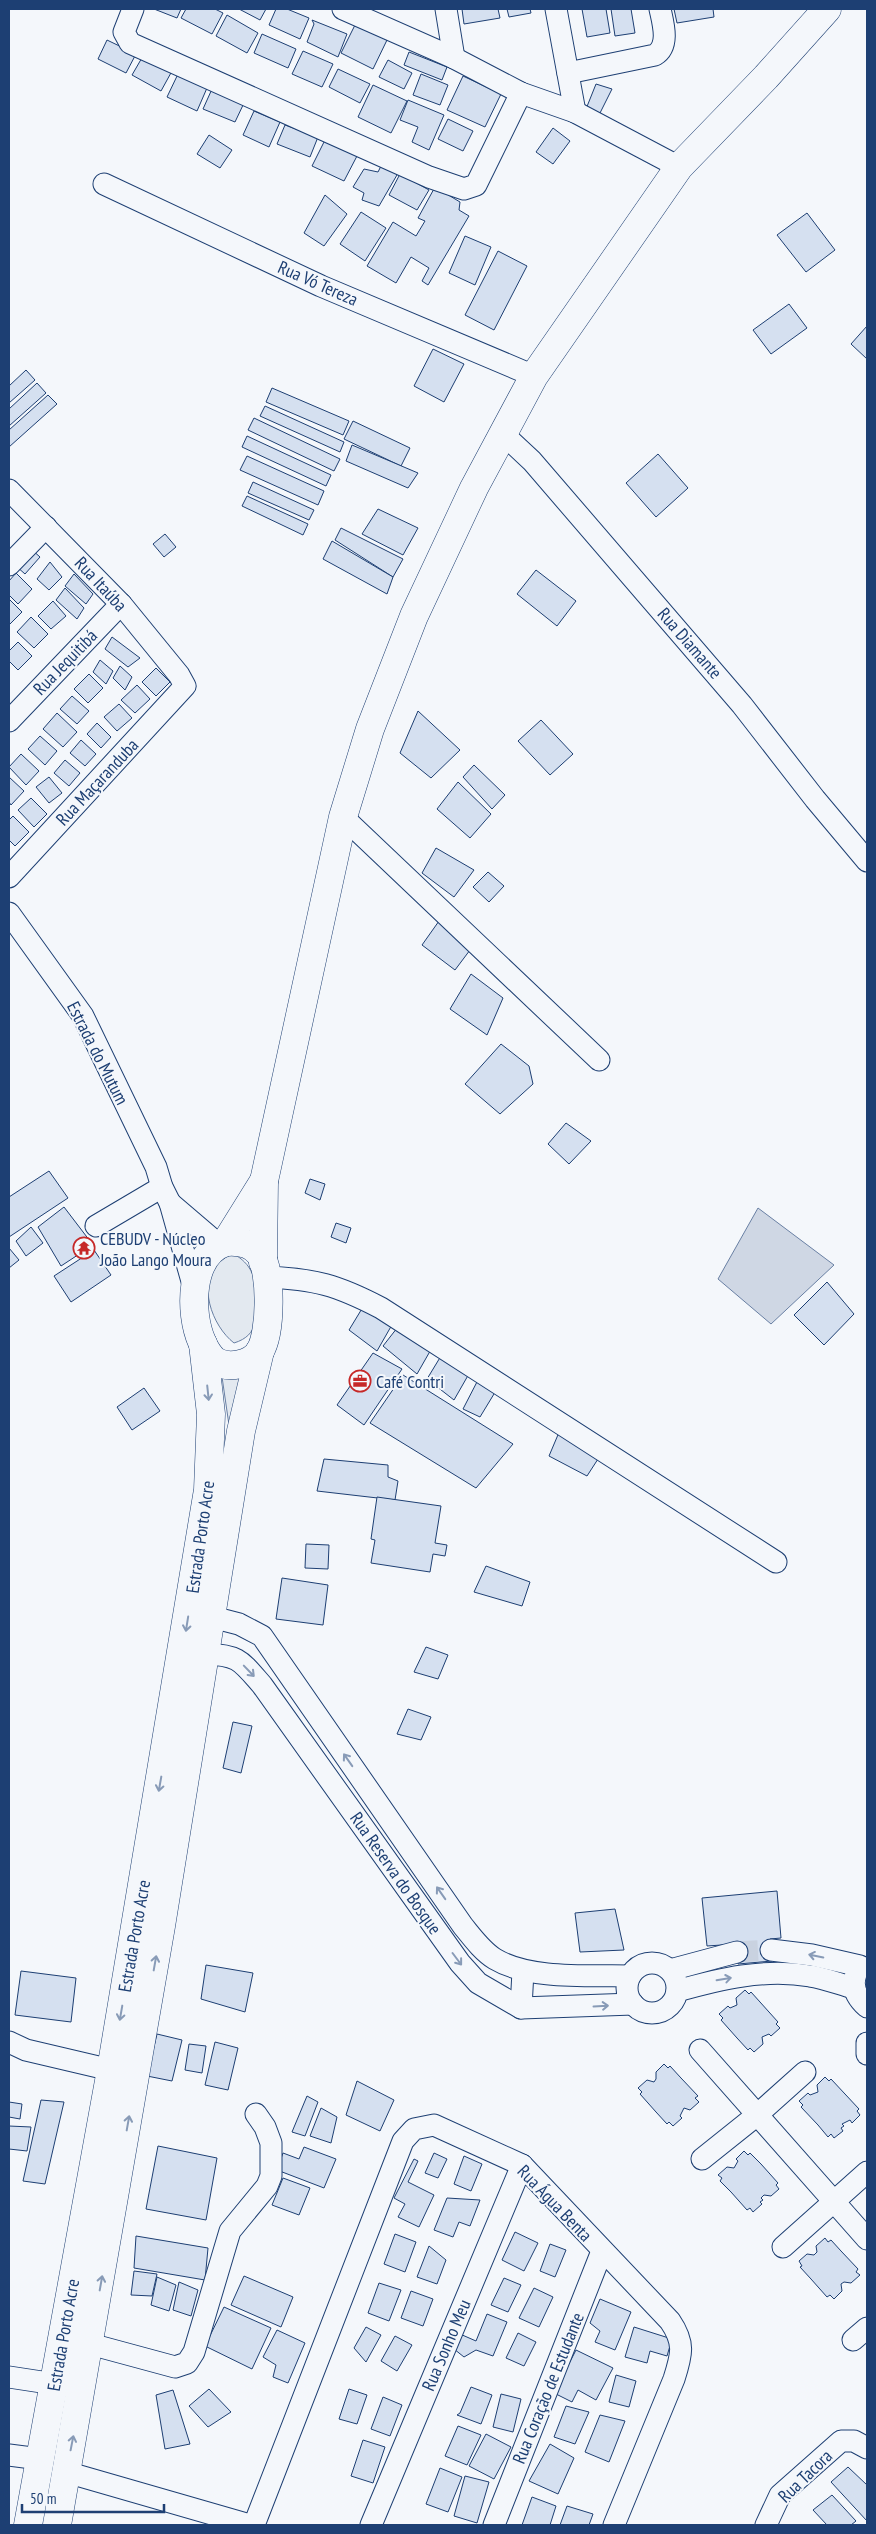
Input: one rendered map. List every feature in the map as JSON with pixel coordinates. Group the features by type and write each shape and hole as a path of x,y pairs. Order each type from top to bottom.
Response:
{"main road":[{"path":"264,1181 222,1243 211,1250 202,1262 195,1292 195,1314 203,1344 216,1361 228,1365 252,1360 260,1351 266,1332 268,1302 265,1270 264,1181 343,817 370,729 393,665 474,488 534,376 679,167 766,77 827,9"},
{"path":"222,1243 246,1244 260,1254 265,1270"},
{"name":"Estrada Porto Acre","path":"28,2525 112,2070 208,1490 211,1414 203,1344"},
{"name":"Estrada Porto Acre","path":"57,2525 90,2344 212,1618 241,1431 260,1351"}],"street":[{"path":"133,9 124,32 130,43 303,122 430,177 464,189 476,185 521,93"},
{"path":"343,9 454,58 521,93 575,112 679,167"},
{"path":"446,9 454,58"},
{"path":"556,9 575,112"},
{"path":"568,73 655,55 661,52 665,42 660,9"},
{"name":"Rua Vó Tereza","path":"104,184 321,286 534,376"},
{"name":"Rua Diamante","path":"503,434 532,461 742,704 815,800 867,861"},
{"name":"Rua Itaúba","path":"9,490 120,604 179,675 185,686"},
{"path":"9,565 46,527"},
{"name":"Rua Jequitibá","path":"9,721 120,604"},
{"name":"Rua Maçaranduba","path":"9,877 185,686"},
{"path":"343,817 599,1060"},
{"name":"Estrada do Mutum","path":"9,913 83,1016 156,1167 195,1292"},
{"path":"96,1226 166,1195 222,1243"},
{"path":"265,1270 317,1281 354,1294 381,1308 776,1562"},
{"name":"Rua Reserva do Bosque","path":"212,1618 239,1624 262,1636 463,1926 494,1959 523,1971 630,1976"},
{"name":"Rua Reserva do Bosque","path":"206,1654 229,1654 246,1666 262,1685 460,1963 478,1983 521,2008"},
{"path":"771,1950 864,1963 855,1976 854,1988 859,2000 867,2007"},
{"path":"670,1970 737,1952"},
{"path":"648,1963 660,1964 670,1970 676,1980 677,1992 673,2002 664,2010 653,2013 642,2011 633,2004 628,1995 627,1986 630,1976 638,1968 648,1963"},
{"path":"523,1971 521,2008 570,2008 633,2004"},
{"path":"568,1974 570,2008"},
{"path":"677,1992 718,1979 760,1974 809,1975 854,1988"},
{"path":"9,2042 26,2050 112,2070"},
{"path":"867,2044 867,2054"},
{"path":"700,2050 867,2239"},
{"path":"702,2159 757,2115 805,2072"},
{"path":"90,2344 175,2367 188,2363 194,2352 230,2231 267,2186 271,2176 271,2144 265,2127 256,2114"},
{"name":"Rua Água Benta","path":"254,2525 402,2141 414,2129 434,2125 522,2165 670,2321 680,2336 681,2358 674,2379 614,2525"},
{"name":"Rua Sonho Meu","path":"371,2525 522,2165"},
{"path":"783,2247 867,2172"},
{"name":"Rua Coração de Estudante","path":"494,2525 602,2251"},
{"path":"9,2377 82,2388"},
{"name":"Rua Tacora","path":"773,2521 780,2495 841,2442 860,2444"},
{"path":"9,2456 40,2459"},
{"path":"66,2472 250,2525"}],"shaded area":[{"path":"758,1208 834,1265 771,1324 718,1279"},
{"path":"234,1254 247,1264 253,1275 256,1316 253,1329 249,1335 234,1343 219,1326 210,1304 208,1292 213,1270 221,1260"},
{"path":"221,1370 245,1371 230,1432"}],"building":[{"path":"154,9 181,9 177,18"},
{"path":"186,9 215,9 223,13 212,34 181,18"},
{"path":"239,9 266,9 260,20"},
{"path":"276,9 287,9 309,18 300,39 269,25"},
{"path":"462,9 498,9 500,18 464,24"},
{"path":"507,9 530,9 531,13 509,17"},
{"path":"582,9 606,9 610,33 587,37"},
{"path":"611,9 631,9 635,33 615,36"},
{"path":"674,9 713,9 714,17 677,23"},
{"path":"227,15 258,33 247,53 216,36"},
{"path":"312,20 347,34 338,57 307,42 314,24"},
{"path":"355,25 387,40 373,69 341,53"},
{"path":"262,34 296,49 288,68 254,53"},
{"path":"107,40 136,54 126,73 98,59"},
{"path":"303,51 333,64 322,87 292,74"},
{"path":"409,52 447,67 442,80 404,65"},
{"path":"143,56 172,71 161,91 132,75"},
{"path":"388,60 412,73 404,89 379,77"},
{"path":"338,69 370,84 360,103 329,87"},
{"path":"178,74 207,88 197,111 167,97"},
{"path":"421,74 448,85 440,105 413,95"},
{"path":"463,76 501,94 485,127 447,110"},
{"path":"596,84 612,89 598,117 586,109"},
{"path":"373,85 407,101 391,133 358,117"},
{"path":"212,89 244,103 235,122 203,109"},
{"path":"408,100 444,115 429,150 412,142 418,127 400,120"},
{"path":"254,111 280,122 269,147 243,135"},
{"path":"448,119 473,131 463,151 438,139"},
{"path":"285,125 318,137 310,157 277,144"},
{"path":"553,128 570,141 553,164 536,152"},
{"path":"209,135 232,150 220,168 197,154"},
{"path":"325,140 357,156 344,181 312,166"},
{"path":"383,162 401,168 379,206 362,200 364,193 353,187 364,169 378,172"},
{"path":"400,174 429,190 417,210 389,195"},
{"path":"435,187 460,202 459,210 469,216 428,285 422,281 429,268 411,257 396,283 367,266 393,222 416,236 425,221 418,218"},
{"path":"325,195 347,214 324,246 304,233"},
{"path":"361,212 386,228 365,261 340,244"},
{"path":"807,213 835,250 806,272 777,235"},
{"path":"465,236 491,247 475,285 449,273"},
{"path":"498,251 527,266 494,330 465,315"},
{"path":"789,304 807,328 771,354 753,330"},
{"path":"867,326 867,359 851,344"},
{"path":"433,349 464,364 444,402 414,386"},
{"path":"26,370 35,380 9,403 9,386"},
{"path":"37,383 46,393 9,426 9,409"},
{"path":"272,388 349,421 343,435 266,402"},
{"path":"48,395 57,404 9,447 9,430"},
{"path":"265,406 344,442 340,452 260,416"},
{"path":"254,418 340,459 334,471 248,430"},
{"path":"353,421 410,448 401,466 344,439"},
{"path":"247,436 331,475 326,486 242,447"},
{"path":"352,445 418,473 408,488 346,461"},
{"path":"658,454 688,488 656,517 626,483"},
{"path":"247,456 324,491 318,505 240,470"},
{"path":"253,482 314,510 309,520 248,493"},
{"path":"247,496 308,524 303,535 242,506"},
{"path":"378,509 418,528 403,555 362,534"},
{"path":"341,528 403,559 393,577 335,540"},
{"path":"165,534 176,547 164,557 153,544"},
{"path":"332,541 393,577 387,594 323,559"},
{"path":"31,549 40,557 25,574 16,566"},
{"path":"50,562 62,577 49,590 37,579"},
{"path":"536,570 576,601 557,626 517,594"},
{"path":"16,573 32,589 18,604 9,595 9,581"},
{"path":"74,574 93,594 86,604 65,586"},
{"path":"65,588 84,608 77,619 56,600"},
{"path":"9,599 22,612 9,625"},
{"path":"53,601 66,616 51,629 38,616"},
{"path":"31,617 48,634 34,648 17,632"},
{"path":"112,637 140,658 128,667 105,649"},
{"path":"18,642 32,656 18,670 9,661 9,651"},
{"path":"100,660 113,671 106,684 93,672"},
{"path":"120,666 132,677 125,690 113,678"},
{"path":"156,668 170,682 156,696 142,682"},
{"path":"89,674 103,688 88,703 74,689"},
{"path":"137,685 150,699 135,713 121,700"},
{"path":"72,696 89,711 77,724 60,709"},
{"path":"119,704 132,718 117,731 104,717"},
{"path":"418,711 460,750 431,778 400,753"},
{"path":"57,713 77,732 63,747 43,729"},
{"path":"541,720 573,754 550,775 518,741"},
{"path":"97,723 111,737 101,748 87,734"},
{"path":"40,736 57,751 45,765 28,749"},
{"path":"81,740 96,754 85,766 70,753"},
{"path":"21,754 39,771 26,785 9,767"},
{"path":"65,760 80,773 69,786 54,773"},
{"path":"474,765 505,795 492,809 463,777"},
{"path":"9,777 24,791 11,805 9,802"},
{"path":"49,777 62,793 49,803 36,787"},
{"path":"458,782 491,814 470,838 437,809"},
{"path":"31,798 47,814 34,827 18,810"},
{"path":"13,816 29,832 15,846 9,840 9,820"},
{"path":"436,848 474,870 454,897 422,873"},
{"path":"488,872 504,886 489,902 473,887"},
{"path":"439,921 473,946 455,970 422,945"},
{"path":"471,974 503,998 487,1035 450,1009"},
{"path":"501,1044 529,1066 533,1084 500,1114 465,1084"},
{"path":"566,1123 591,1141 569,1164 548,1144"},
{"path":"49,1171 68,1198 9,1237 9,1197"},
{"path":"310,1179 325,1184 320,1200 305,1193"},
{"path":"64,1207 93,1245 61,1266 38,1227"},
{"path":"336,1223 351,1228 346,1243 331,1237"},
{"path":"31,1227 43,1243 26,1256 16,1241"},
{"path":"9,1248 19,1260 9,1268"},
{"path":"94,1250 111,1275 71,1302 54,1276"},
{"path":"827,1282 854,1314 824,1345 794,1315"},
{"path":"366,1302 393,1323 377,1351 349,1330"},
{"path":"401,1323 433,1346 417,1374 383,1346"},
{"path":"444,1351 470,1372 454,1400 427,1379"},
{"path":"373,1353 402,1369 364,1425 337,1405"},
{"path":"403,1375 513,1444 476,1488 370,1423"},
{"path":"479,1378 497,1389 480,1417 463,1409"},
{"path":"144,1388 160,1411 132,1430 117,1407"},
{"path":"560,1430 598,1459 587,1476 549,1456"},
{"path":"324,1459 388,1465 388,1477 398,1481 395,1500 317,1491"},
{"path":"377,1497 441,1506 435,1543 447,1545 445,1556 433,1554 430,1572 371,1563 375,1540 371,1539"},
{"path":"306,1544 329,1545 328,1569 305,1568"},
{"path":"486,1566 530,1582 522,1606 474,1592"},
{"path":"282,1578 328,1585 323,1625 276,1619"},
{"path":"426,1647 448,1655 438,1679 414,1672"},
{"path":"408,1709 431,1717 421,1740 397,1734"},
{"path":"233,1722 252,1726 241,1773 223,1768"},
{"path":"777,1891 781,1938 770,1939 772,1961 738,1964 736,1944 707,1946 702,1898"},
{"path":"615,1909 624,1950 580,1952 575,1913"},
{"path":"206,1965 253,1973 245,2012 201,1999"},
{"path":"21,1971 76,1978 71,2022 15,2015"},
{"path":"745,1990 749,1994 751,1992 778,2022 776,2024 780,2028 771,2036 769,2034 762,2037 763,2044 754,2052 750,2048 748,2050 721,2020 723,2018 719,2014 728,2006 730,2008 737,2005 736,1998"},
{"path":"157,2034 182,2040 172,2081 147,2076"},
{"path":"215,2042 238,2048 228,2090 205,2085"},
{"path":"189,2044 206,2046 202,2073 185,2070"},
{"path":"664,2064 668,2068 670,2066 698,2096 695,2098 699,2102 690,2110 684,2108 680,2116 682,2118 673,2126 669,2122 667,2124 640,2094 642,2092 638,2088 647,2080 654,2082 656,2072"},
{"path":"825,2077 829,2081 831,2079 859,2109 857,2111 860,2115 852,2123 850,2120 842,2124 844,2126 841,2128 843,2131 834,2138 831,2134 828,2137 801,2107 803,2105 799,2101 808,2093 810,2095 818,2092 817,2085"},
{"path":"357,2081 394,2100 380,2131 346,2115"},
{"path":"307,2096 318,2102 305,2136 292,2132"},
{"path":"41,2100 64,2102 45,2184 23,2181"},
{"path":"9,2102 22,2104 20,2119 9,2117"},
{"path":"321,2108 337,2117 331,2143 310,2136"},
{"path":"9,2126 31,2127 27,2151 9,2149"},
{"path":"158,2146 217,2158 206,2220 146,2209"},
{"path":"304,2147 336,2159 324,2188 277,2170 283,2153 299,2159"},
{"path":"744,2151 748,2155 750,2153 761,2164 778,2183 776,2185 779,2189 771,2196 764,2195 761,2198 763,2200 760,2202 762,2204 753,2212 750,2208 747,2210 720,2181 722,2178 718,2175 727,2167 734,2168 738,2161 736,2159"},
{"path":"434,2153 447,2159 438,2178 425,2173"},
{"path":"464,2156 482,2164 471,2191 454,2184"},
{"path":"414,2159 418,2161 408,2182 434,2195 419,2227 398,2217 405,2204 394,2198"},
{"path":"283,2178 310,2188 299,2215 272,2205"},
{"path":"447,2198 480,2200 470,2226 459,2222 453,2237 434,2230"},
{"path":"515,2232 538,2243 524,2271 502,2260"},
{"path":"395,2234 416,2242 405,2272 384,2264"},
{"path":"136,2236 208,2248 205,2280 134,2268"},
{"path":"825,2238 828,2242 831,2240 858,2269 856,2272 860,2275 851,2283 844,2282 841,2284 842,2291 834,2299 830,2295 827,2297 800,2267 802,2266 799,2261 807,2254 814,2255 817,2252 816,2246"},
{"path":"550,2244 566,2250 555,2277 540,2271"},
{"path":"429,2246 446,2260 437,2284 417,2277"},
{"path":"134,2271 157,2274 152,2296 131,2295"},
{"path":"244,2276 293,2297 281,2327 231,2305"},
{"path":"157,2277 176,2285 169,2311 151,2305"},
{"path":"504,2278 521,2285 508,2312 491,2305"},
{"path":"179,2282 198,2290 191,2316 173,2310"},
{"path":"379,2283 401,2290 389,2321 368,2313"},
{"path":"534,2288 553,2297 539,2327 519,2318"},
{"path":"411,2291 433,2299 423,2326 401,2318"},
{"path":"600,2299 631,2312 615,2350 595,2342 600,2331 590,2323"},
{"path":"224,2307 271,2328 252,2369 205,2346"},
{"path":"487,2314 507,2322 493,2356 476,2350 464,2357 454,2349 460,2334 476,2341"},
{"path":"366,2327 381,2335 366,2362 354,2348"},
{"path":"634,2327 672,2339 667,2356 650,2351 647,2363 625,2357"},
{"path":"277,2330 305,2343 288,2383 273,2377 276,2365 263,2357"},
{"path":"518,2333 536,2342 524,2366 506,2358"},
{"path":"395,2336 412,2345 397,2371 381,2361"},
{"path":"576,2350 613,2368 596,2400 578,2390 572,2402 554,2393"},
{"path":"616,2375 636,2381 629,2407 609,2402"},
{"path":"471,2387 492,2395 481,2424 457,2415 460,2413"},
{"path":"209,2389 231,2412 208,2427 189,2406"},
{"path":"349,2389 367,2395 357,2424 339,2419"},
{"path":"173,2390 190,2444 165,2449 156,2395"},
{"path":"501,2394 521,2399 513,2432 493,2427"},
{"path":"383,2397 402,2405 390,2436 371,2429"},
{"path":"566,2406 589,2412 575,2444 554,2437"},
{"path":"600,2415 625,2421 609,2462 585,2452"},
{"path":"458,2426 481,2435 467,2465 445,2456"},
{"path":"486,2434 511,2447 494,2479 469,2466"},
{"path":"363,2440 385,2447 373,2483 351,2476"},
{"path":"550,2444 574,2458 558,2494 529,2481"},
{"path":"848,2467 867,2485 867,2521 831,2482"},
{"path":"440,2468 462,2477 448,2512 426,2504"},
{"path":"465,2476 489,2482 477,2523 454,2516"},
{"path":"832,2495 856,2521 851,2525 827,2525 813,2510"},
{"path":"532,2497 556,2506 550,2525 522,2525"},
{"path":"567,2506 593,2514 589,2525 560,2525"}],"tunnel":[{"path":"737,1952 771,1950"}],"place":[{"name":"CEBUDV - Núcleo João Lango Moura","path":"84,1248"},
{"name":"Café Contri","path":"360,1381"}]}
